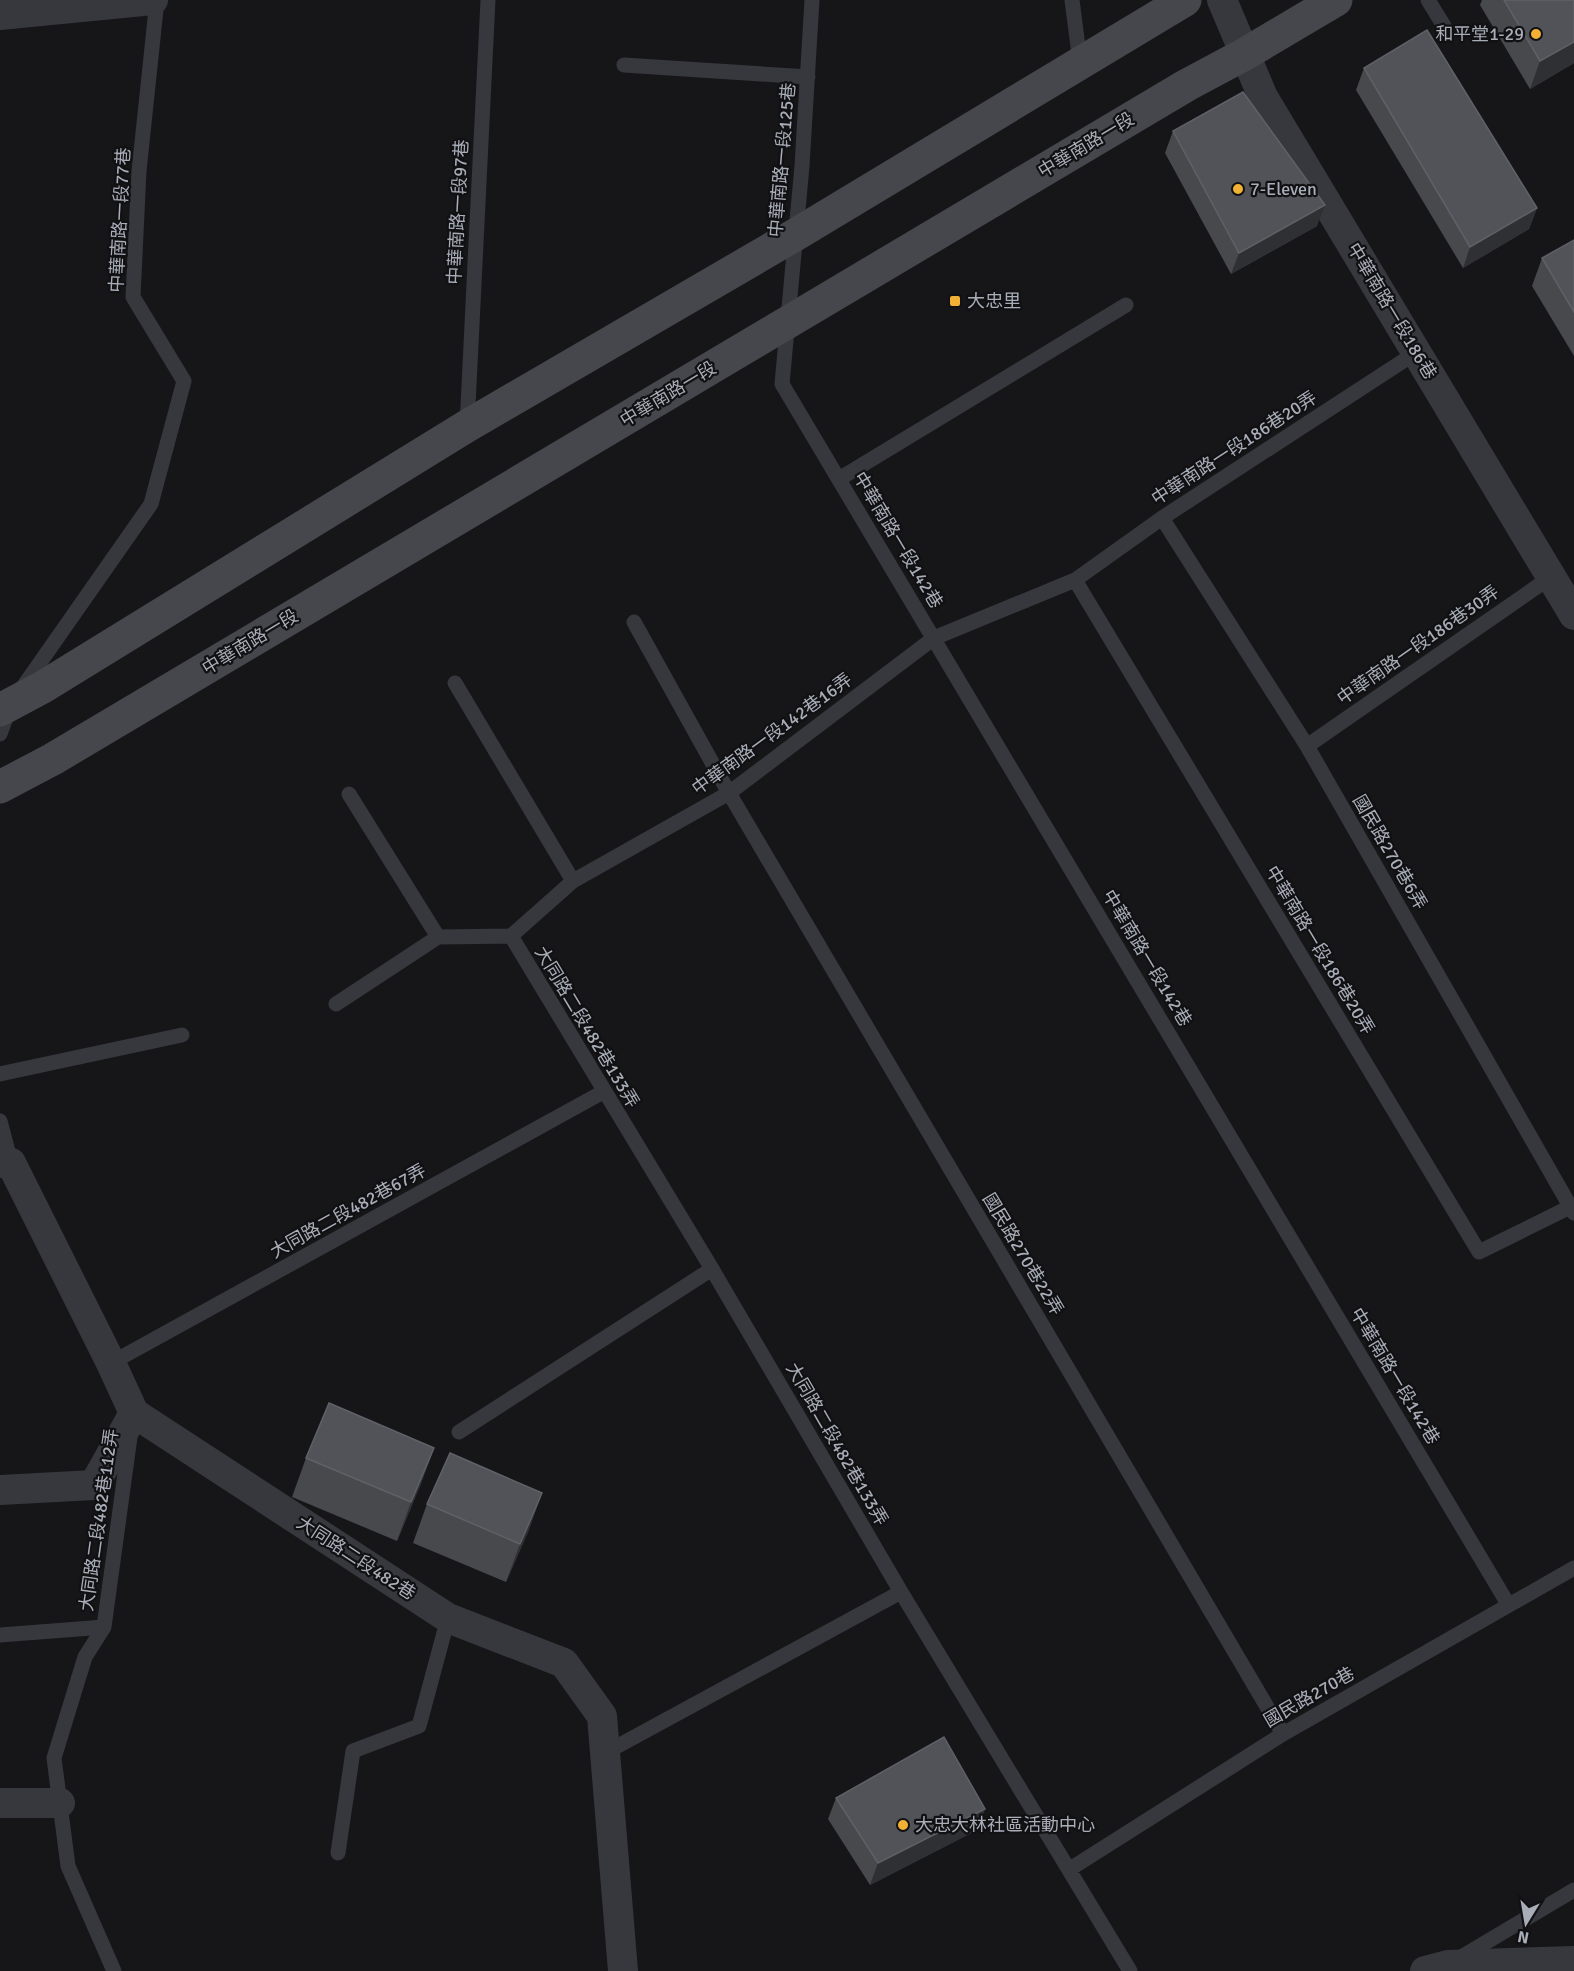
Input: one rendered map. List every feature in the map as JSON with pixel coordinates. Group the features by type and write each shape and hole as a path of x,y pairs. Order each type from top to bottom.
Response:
{"street":[{"path":"0,15 155,0"},
{"path":"4,716 43,687 467,426 795,234 1185,0"},
{"name":"中華南路一段186巷","path":"1222,0 1263,97 1574,615"},
{"name":"中華南路一段","path":"0,787 53,759 1187,85 1245,54 1336,0"},
{"path":"0,1490 94,1485 134,1413 111,1363 5,1163"},
{"name":"大同路二段482巷","path":"134,1413 448,1618 564,1663 602,1716 623,1971"},
{"path":"0,1803 60,1803"},
{"path":"1436,1968 1574,1961"}],"lane":[{"name":"中華南路一段77巷","path":"4,716 151,504 184,381 133,297 139,171 155,0"},
{"name":"中華南路一段97巷","path":"467,426 488,0"},
{"name":"中華南路一段125巷","path":"787,324 802,166 812,0"},
{"path":"1072,0 1080,62"},
{"path":"1428,0 1444,26"},
{"path":"624,65 808,77"},
{"path":"839,479 1126,305"},
{"name":"中華南路一段142巷","path":"787,324 782,384 1508,1604"},
{"name":"中華南路一段186巷20弄","path":"934,638 1075,580 1161,518 1417,352"},
{"name":"國民路270巷6弄","path":"1161,518 1307,746 1572,1210"},
{"name":"中華南路一段186巷30弄","path":"1307,746 1551,577"},
{"name":"中華南路一段186巷20弄","path":"1075,580 1479,1252 1572,1210"},
{"name":"國民路270巷22弄","path":"634,622 729,794 1283,1734"},
{"name":"中華南路一段142巷16弄","path":"511,936 573,881 729,794 934,638"},
{"path":"455,683 573,881"},
{"path":"349,794 438,937"},
{"path":"336,1004 438,937 511,936"},
{"name":"大同路二段482巷133弄","path":"511,936 603,1092 712,1269 901,1592 1130,1971"},
{"path":"0,1074 182,1035"},
{"name":"大同路二段482巷67弄","path":"111,1363 603,1092"},
{"path":"0,1121 5,1163"},
{"path":"459,1431 712,1269"},
{"name":"大同路二段482巷112弄","path":"114,1971 68,1866 54,1758 85,1657 104,1627 134,1413"},
{"name":"國民路270巷","path":"1070,1869 1283,1734 1574,1568"},
{"path":"605,1753 901,1592"},
{"path":"338,1853 353,1751 419,1726 448,1618"},
{"path":"0,1635 104,1627"},
{"path":"1436,1968 1574,1890"}],"building":[{"path":"1504,0 1574,0 1574,42 1540,61"},
{"path":"1427,30 1537,208 1470,247 1364,68"},
{"name":"7-Eleven","path":"1243,92 1325,205 1239,253 1173,131"},
{"path":"1574,240 1574,312 1542,258"},
{"path":"329,1403 434,1448 411,1502 306,1458"},
{"path":"450,1453 542,1493 520,1544 427,1504"},
{"name":"大忠大林社區活動中心","path":"944,1737 985,1809 878,1863 836,1798"}],"place":[{"name":"和平堂1-29","path":"1536,34"},
{"name":"7-Eleven","path":"1238,189"},
{"name":"大忠里","path":"955,301"},
{"name":"大忠大林社區活動中心","path":"903,1825"}]}
